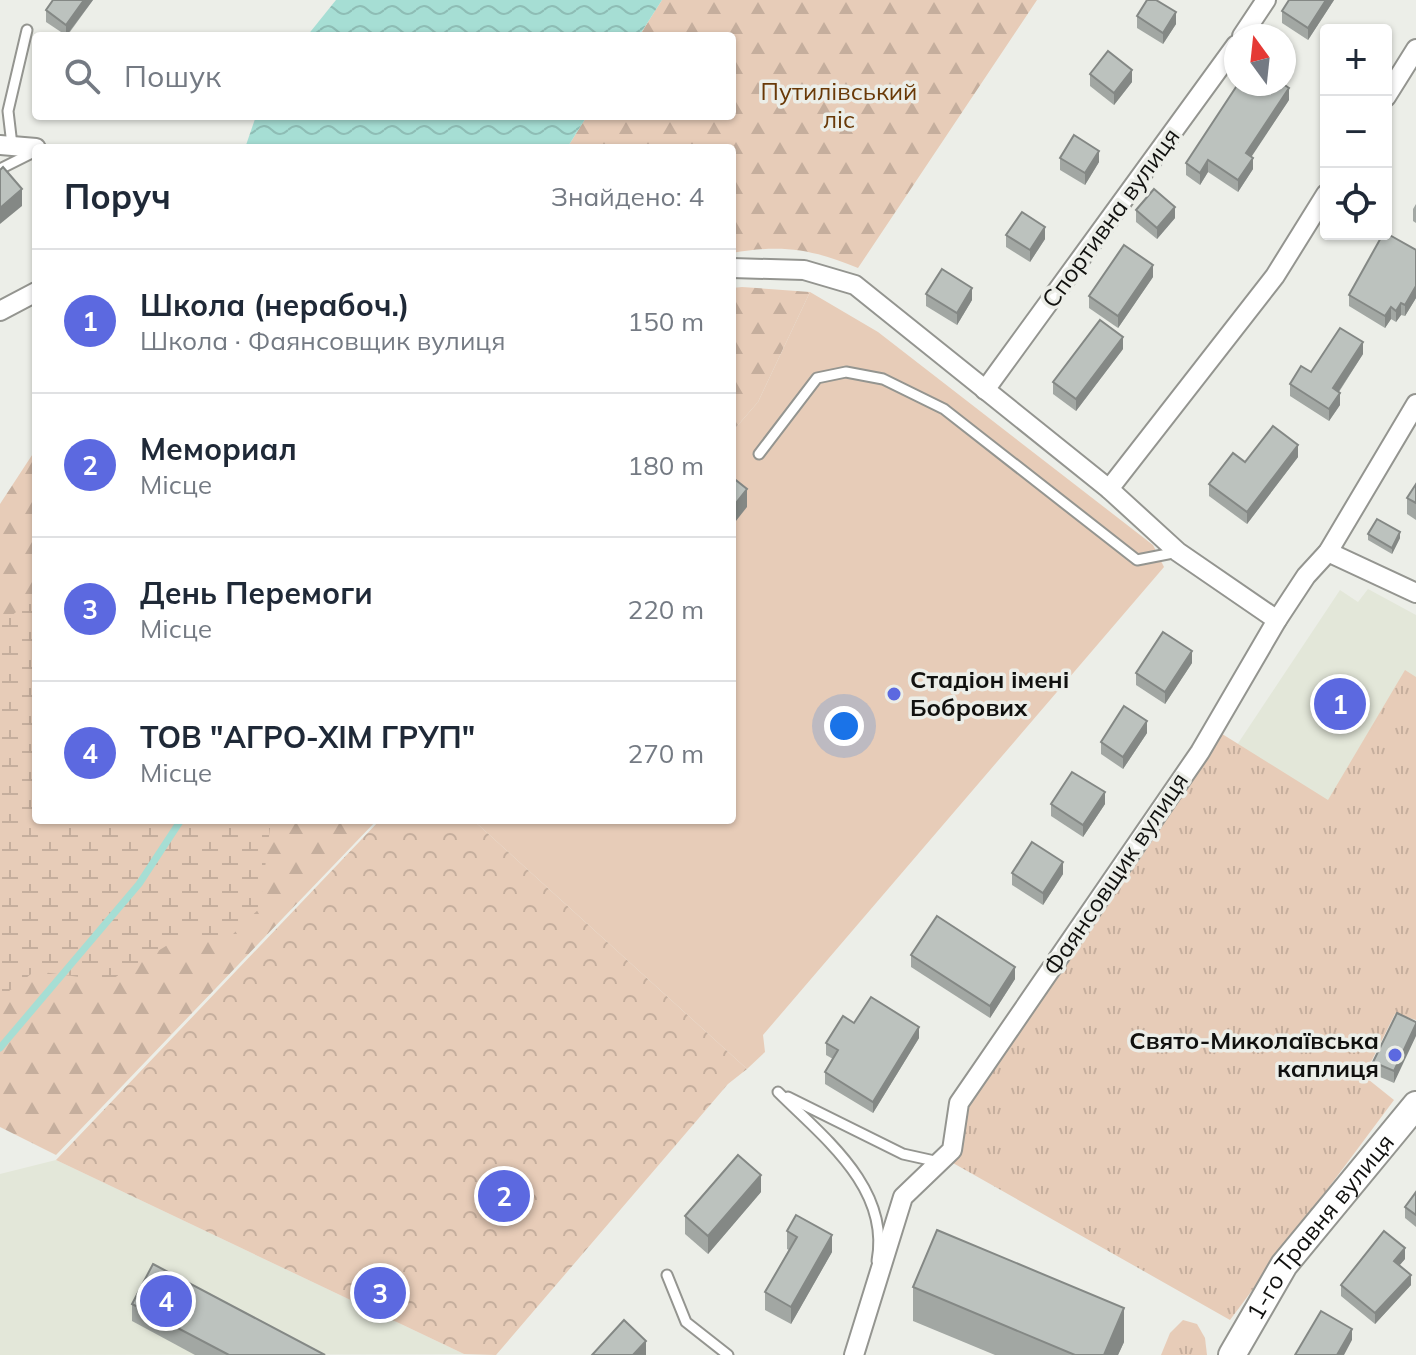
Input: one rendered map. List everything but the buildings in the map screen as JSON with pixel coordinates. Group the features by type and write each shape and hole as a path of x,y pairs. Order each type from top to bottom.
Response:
{"street":[{"path":"1250,24 1266,0"},
{"path":"1387,96 1416,49"},
{"name":"Спортивна вулиця","path":"985,390 1224,61"},
{"path":"6,145 32,149"},
{"path":"1109,489 1275,276 1320,204"},
{"path":"736,268 804,270 855,285 1109,489 1178,552 1277,620"},
{"path":"0,311 32,294"},
{"name":"Фаянсовщик вулиця","path":"854,1355 903,1197 942,1163 952,1150 959,1103 1200,752 1277,620 1306,576 1328,552 1416,404"},
{"path":"1328,552 1416,593"},
{"name":"1-го Травня вулиця","path":"1232,1355 1284,1265 1416,1105"}],"lane":[{"path":"6,145 8,111 27,30"},
{"path":"0,169 32,152"},
{"path":"759,454 817,378 846,372 883,379 944,409 1137,560 1178,552"},
{"path":"870,1297 878,1254 866,1190 850,1164 778,1092 903,1154 942,1163"},
{"path":"667,1275 686,1322 728,1355"}],"shaded area":[{"path":"1368,589 1416,615 1416,919 1205,793 1340,590 1358,602"},
{"path":"56,1160 464,1354 0,1355 0,1174"}],"green space":[{"name":"Путилівський ліс","path":"662,0 1037,0 858,268 826,256 796,250 736,253 736,144 570,144 584,120 736,120 736,32 642,32"},
{"path":"736,288 810,292 758,402 736,427"},
{"name":"Стадіон імені Бобрових","path":"810,292 878,332 1153,545 1164,567 763,1035 765,1052 747,1069 477,824 736,824 736,427 758,402"},
{"path":"32,455 32,824 373,824 56,1155 0,1127 0,504"},
{"path":"32,599 32,824 270,824 260,908 230,937 179,938 109,981 35,971 0,998 0,625"},
{"path":"1405,670 1416,677 1416,1020 1395,1014 1364,1076 1394,1100 1230,1320 953,1163 960,1102 1219,732 1328,800"},
{"path":"376,824 477,824 747,1069 728,1084 496,1355 464,1354 56,1160"},
{"path":"1183,1320 1197,1324 1205,1338 1207,1355 1161,1355 1170,1333"}],"water":[{"path":"336,0 662,0 642,32 310,32"},
{"path":"255,120 584,120 570,144 246,144"}],"waterway":[{"path":"0,1048 139,884 178,824"}],"place":[{"name":"Стадіон імені Бобрових","path":"894,694"},
{"name":"Школа (нерабоч.)","path":"1340,704"},
{"name":"Свято-Миколаївська каплиця","path":"1395,1055"},
{"name":"Мемориал","path":"504,1196"},
{"name":"День Перемоги","path":"380,1293"},
{"name":"ТОВ \"АГРО-ХІМ ГРУП\"","path":"166,1301"}]}
